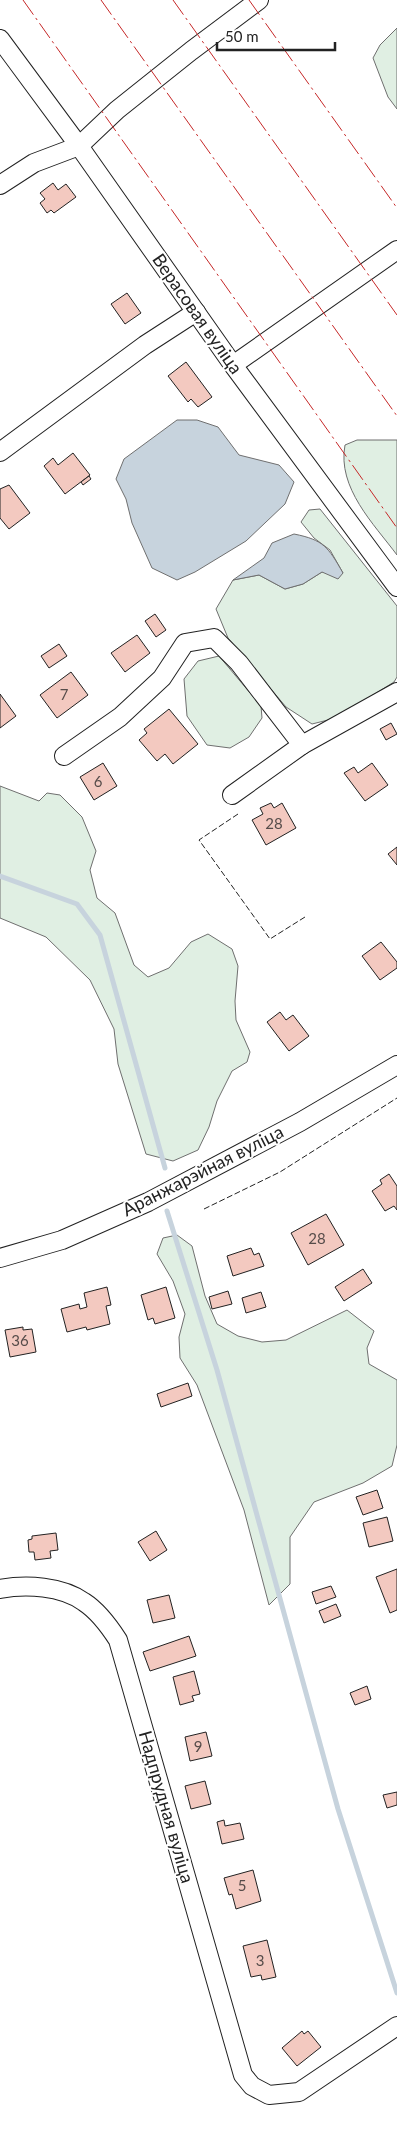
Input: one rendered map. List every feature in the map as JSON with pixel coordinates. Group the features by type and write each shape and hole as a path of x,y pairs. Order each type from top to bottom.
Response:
{"street":[{"path":"0,185 34,163 79,146 132,98 259,0"},
{"name":"Верасовая вуліца","path":"0,39 79,146 233,365 397,587"},
{"path":"233,365 397,250"},
{"path":"0,452 145,345 196,312"},
{"path":"64,756 120,717 162,678 185,643 214,638 239,663 302,745"},
{"path":"232,795 302,745 397,692"},
{"name":"Аранжарэйная вуліца","path":"0,1258 62,1240 148,1202 300,1122 397,1065"},
{"name":"Надпрудная вуліца","path":"0,1589 14,1587 54,1589 84,1601 104,1620 118,1640 244,2075 252,2086 269,2095 299,2092 397,2026"}],"green space":[{"path":"397,28 397,109 388,97 373,58 380,45"},
{"path":"357,440 397,440 397,555 368,518 352,491 344,461 345,445"},
{"path":"320,509 397,606 397,677 394,682 336,718 312,724 286,707 228,638 216,609 233,580 259,575 285,589 303,584 322,572 343,573 330,550 314,538 301,522 309,510"},
{"path":"219,656 261,706 262,718 249,737 230,748 207,745 187,716 184,679 198,661"},
{"path":"0,786 39,801 47,793 60,795 82,817 96,851 90,870 97,898 115,913 134,965 148,977 169,968 191,942 208,934 232,949 238,966 235,1001 236,1020 250,1052 247,1062 232,1071 217,1101 209,1127 198,1150 173,1161 146,1154 118,1064 114,1029 90,980 46,937 0,918"},
{"path":"177,1235 192,1246 205,1296 217,1324 238,1336 262,1342 286,1340 347,1310 374,1331 367,1348 369,1364 397,1380 397,1445 392,1466 363,1483 314,1502 290,1537 290,1584 269,1605 244,1510 197,1385 180,1358 179,1337 185,1314 173,1281 157,1254 163,1238"}],"shaded area":[{"path":"177,420 197,420 218,427 239,455 279,465 294,482 285,504 246,541 195,572 177,580 152,568 132,523 126,499 116,479 124,459"},
{"path":"294,534 319,542 329,551 343,573 338,579 322,572 303,584 285,589 259,575 233,580 264,558 272,543"}],"building":[{"path":"53,183 58,190 66,184 76,197 54,213 51,210 47,213 40,203 45,199 40,193"},
{"path":"127,293 141,313 125,324 111,304"},
{"path":"186,362 212,397 198,407 191,399 188,402 168,376"},
{"path":"73,453 90,475 65,494 44,466 53,458 58,465"},
{"path":"89,476 91,479 83,485 81,482"},
{"path":"9,485 30,513 9,529 0,518 0,489"},
{"path":"155,614 166,630 156,637 145,621"},
{"path":"137,635 150,653 125,672 111,653"},
{"path":"59,644 67,656 49,668 41,656"},
{"path":"71,672 88,695 57,718 40,695"},
{"path":"0,694 16,716 0,728"},
{"path":"169,709 198,744 173,764 165,754 157,761 139,740 147,733 144,729"},
{"path":"391,723 397,734 386,740 380,729"},
{"path":"103,763 117,786 94,800 80,777"},
{"path":"372,763 388,785 365,801 344,773 354,767 358,773"},
{"path":"271,803 274,808 282,803 296,828 266,845 252,820 263,814 260,808"},
{"path":"397,847 397,865 388,854"},
{"path":"381,942 397,962 397,968 380,980 362,956"},
{"path":"280,1012 286,1020 293,1015 309,1036 289,1051 267,1022"},
{"path":"389,1174 397,1186 397,1210 394,1206 385,1211 372,1191 382,1184 380,1180"},
{"path":"326,1214 344,1245 308,1265 291,1233"},
{"path":"251,1248 254,1255 259,1253 264,1266 233,1276 227,1256"},
{"path":"363,1269 372,1283 344,1301 335,1287"},
{"path":"107,1287 111,1305 106,1306 110,1324 87,1330 86,1327 67,1332 61,1309 79,1304 80,1309 87,1307 84,1293"},
{"path":"166,1287 175,1318 155,1324 153,1318 148,1320 141,1295"},
{"path":"228,1291 232,1304 212,1309 209,1297"},
{"path":"261,1292 266,1307 246,1313 242,1298"},
{"path":"23,1327 23,1330 32,1329 36,1352 10,1357 5,1330"},
{"path":"188,1383 192,1396 161,1407 157,1394"},
{"path":"377,1490 383,1508 363,1515 356,1497"},
{"path":"387,1517 393,1541 369,1547 363,1523"},
{"path":"156,1531 167,1550 150,1561 138,1542"},
{"path":"56,1533 58,1550 50,1551 51,1558 35,1560 34,1552 29,1552 28,1540 32,1539 32,1536"},
{"path":"397,1569 397,1610 390,1613 376,1577"},
{"path":"331,1586 336,1597 316,1604 312,1592"},
{"path":"169,1595 175,1618 153,1623 147,1600"},
{"path":"336,1604 341,1616 324,1623 319,1611"},
{"path":"189,1636 196,1656 150,1671 143,1652"},
{"path":"194,1671 200,1694 192,1696 194,1701 180,1705 173,1677"},
{"path":"367,1686 371,1699 355,1705 350,1693"},
{"path":"206,1732 212,1756 190,1761 185,1737"},
{"path":"205,1781 211,1804 191,1809 185,1786"},
{"path":"397,1792 397,1805 387,1808 383,1795"},
{"path":"224,1820 225,1826 240,1823 244,1839 222,1844 217,1822"},
{"path":"253,1870 261,1901 236,1909 232,1894 229,1895 224,1878"},
{"path":"267,1940 276,1977 262,1980 261,1975 251,1977 243,1946"},
{"path":"302,2031 304,2034 308,2031 321,2047 297,2066 282,2048"}],"waterway":[{"path":"0,876 77,904 100,935 165,1168"},
{"path":"167,1211 217,1370 338,1809 397,1993"}],"fence":[{"path":"238,814 199,840 270,939 305,917"},
{"path":"204,1209 280,1172 397,1098"}],"power":[{"path":"23,0 397,528"},
{"path":"101,0 397,416"},
{"path":"173,0 397,315"},
{"path":"249,0 397,208"}]}
